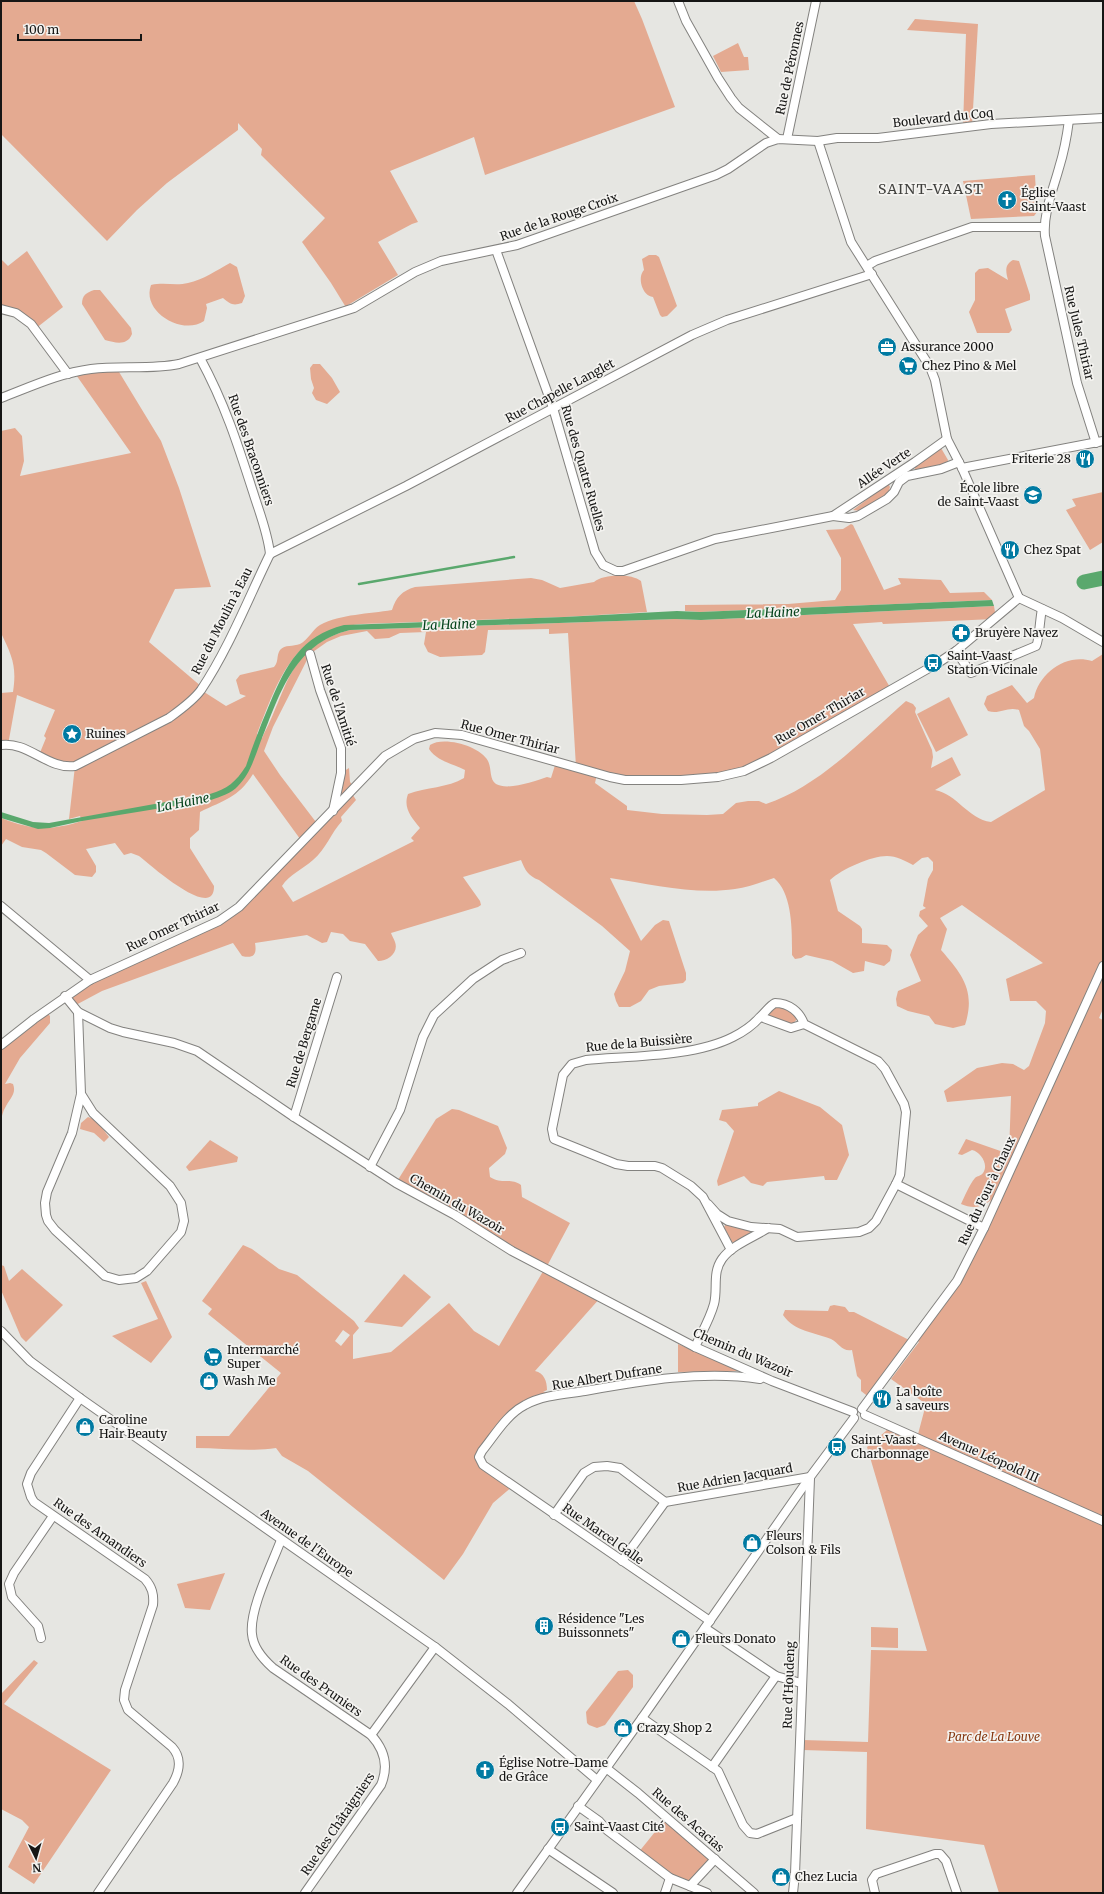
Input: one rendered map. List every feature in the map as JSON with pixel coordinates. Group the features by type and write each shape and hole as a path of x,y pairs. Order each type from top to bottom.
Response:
{"street":[{"path":"678,1 686,21 731,98 739,108 778,139"},
{"name":"Rue de Péronnes","path":"787,139 816,1"},
{"name":"Boulevard du Coq","path":"787,139 818,141 837,138 878,138 991,124 1103,118"},
{"name":"Rue Jules Thiriar","path":"1069,120 1059,168 1049,200 1044,227 1047,247 1078,383 1099,442"},
{"name":"Rue de la Rouge Croix","path":"1,398 68,374 92,369 166,367 200,358 354,308 433,263 517,245 722,172 766,143 778,139 787,139"},
{"path":"818,141 850,238 930,367 947,439 961,465 1019,598 1103,642"},
{"path":"867,266 875,261 972,227 1044,227"},
{"name":"Rue des Quatre Ruelles","path":"496,250 553,408 595,552 603,565 616,571 630,570 731,535"},
{"name":"Rue Chapelle Langlet","path":"270,554 406,486 699,332 727,320 872,274"},
{"path":"1,309 16,313 31,324 68,374"},
{"name":"Rue des Braconniers","path":"200,358 218,391 234,431 266,535 270,554"},
{"name":"Allée Verte","path":"834,516 947,439"},
{"name":"Allée Verte","path":"731,535 834,516 849,518 865,513 891,496 899,482 907,476 961,465 1099,442"},
{"name":"Rue du Moulin à Eau","path":"1,745 19,746 60,765 75,766 178,712 200,690 214,668 270,554"},
{"name":"Rue Omer Thiriar","path":"1,1045 65,996 90,980 219,921 233,913 269,878 379,762 392,751 414,739 435,733 462,735 610,778 626,780 681,780 732,774 771,758 938,663 956,651 1019,598"},
{"path":"956,651 971,672 1036,646 1038,643 1042,609"},
{"name":"Rue de l'Amitié","path":"310,654 320,690 341,748 341,773 332,811"},
{"path":"1,906 90,980"},
{"path":"370,1167 400,1110 424,1036 434,1015 473,979 502,960 521,953"},
{"name":"Rue du Four à Chaux","path":"863,1412 957,1281 984,1228 1103,966"},
{"name":"Rue de Bergame","path":"294,1117 337,976"},
{"name":"Chemin du Wazoir","path":"65,996 78,1012 123,1032 174,1043 197,1051 370,1167 454,1215 512,1251 695,1347 854,1415"},
{"name":"Rue de la Buissière","path":"780,1003 798,1012 804,1024 878,1061 885,1069 904,1104 906,1112 900,1176 876,1221 864,1230 797,1237 780,1229 746,1226 728,1221 717,1214 703,1197 691,1186 662,1168 648,1165 622,1166 554,1139 552,1129 564,1075 572,1064 578,1061 693,1051 713,1045 741,1033 761,1017 772,1004 780,1003"},
{"path":"78,1012 81,1094 72,1133 47,1192 45,1203 46,1215 48,1221 55,1230 105,1276 119,1280 136,1278 148,1271 181,1232 184,1221 181,1203 170,1186 93,1113 81,1094"},
{"path":"761,1017 791,1028 804,1024"},
{"path":"896,1184 984,1228"},
{"name":"Rue de la Buissière","path":"708,1204 731,1250"},
{"path":"695,1347 714,1303 717,1270 722,1259 731,1250 769,1228"},
{"name":"Avenue de l'Europe","path":"1,1334 30,1361 80,1398 435,1647 508,1704 597,1780"},
{"name":"Rue Albert Dufrane","path":"483,1465 479,1457 482,1451 507,1420 517,1410 535,1401 598,1388 668,1379 734,1377 772,1381"},
{"name":"Rue des Amandiers","path":"80,1398 28,1478 31,1497 53,1516 145,1579 149,1584 153,1594 153,1605 125,1690 124,1700 131,1713 172,1747 179,1758 179,1767 176,1777 98,1893"},
{"path":"519,1892 854,1415 861,1420 863,1412"},
{"name":"Avenue Léopold III","path":"863,1412 1103,1521"},
{"name":"Rue Marcel Galle","path":"483,1465 622,1561 776,1676 801,1683"},
{"path":"554,1515 584,1472 601,1466 615,1466 620,1468 665,1502 622,1561"},
{"name":"Rue Adrien Jacquard","path":"665,1502 810,1477"},
{"name":"Rue d'Houdeng","path":"793,1893 810,1477"},
{"path":"41,1638 38,1626 12,1597 9,1584 14,1573 53,1516"},
{"name":"Rue des Pruniers","path":"281,1540 257,1602 252,1620 252,1635 258,1649 264,1659 273,1668 371,1735"},
{"path":"371,1735 435,1647"},
{"path":"712,1767 776,1676"},
{"path":"642,1718 718,1771 743,1825 750,1833 757,1834 797,1818"},
{"name":"Rue des Châtaigniers","path":"305,1893 381,1784 385,1776 385,1766 381,1750 371,1735"},
{"name":"Rue des Acacias","path":"606,1768 754,1893"},
{"path":"578,1806 670,1878 707,1893"},
{"path":"548,1849 612,1893"},
{"path":"875,1893 872,1880 876,1874 935,1854 940,1854 946,1861 957,1893"},
{"path":"690,1886 714,1858"},
{"path":"665,1893 670,1878"}],"green space":[{"path":"1,1 634,1 675,107 485,175 474,137 390,171 418,222 378,242 398,275 348,305 347,309 331,283 302,242 325,218 261,155 262,149 238,123 238,130 167,183 137,210 107,241 1,134"},
{"path":"915,19 978,24 972,126 963,127 966,34 907,30"},
{"path":"738,43 744,57 748,57 749,70 721,72 713,56"},
{"path":"1035,175 1037,212 1034,216 971,219 963,181"},
{"path":"27,251 63,307 35,329 1,309 1,259 8,266"},
{"path":"649,255 656,255 659,257 677,306 667,316 662,317 660,315 653,297 649,296 643,290 641,281 644,270 642,259"},
{"path":"1013,260 1019,261 1030,295 1030,300 1005,309 1012,330 1009,333 977,333 969,312 975,300 975,273 979,269 988,268 1008,280 1006,271 1007,266"},
{"path":"230,263 237,267 245,296 242,303 232,304 223,298 206,304 207,308 204,321 195,325 185,326 166,319 152,304 150,295 151,285 183,284 194,282"},
{"path":"94,290 100,290 131,328 132,334 130,338 124,342 117,343 105,340 82,304 85,295"},
{"path":"313,364 320,364 332,378 340,392 327,404 316,400 312,393 314,388 310,368"},
{"name":"Parc de La Louve","path":"116,367 161,441 179,488 211,587 175,589 149,642 202,687 201,690 226,706 246,696 240,694 236,680 240,675 274,667 279,652 282,648 300,644 317,627 328,621 346,616 392,610 395,601 400,595 406,590 415,587 531,578 542,580 560,588 594,582 598,579 610,576 631,577 641,581 647,612 564,617 361,624 338,628 319,636 304,647 292,661 273,694 257,734 262,738 292,672 301,659 313,647 329,637 350,630 675,619 701,620 994,606 996,618 994,619 853,624 891,689 744,771 653,781 597,774 595,783 627,806 627,810 662,814 707,815 723,814 736,803 759,801 766,804 805,786 823,773 840,760 906,701 913,704 916,708 915,712 932,750 933,757 931,768 952,757 961,775 935,790 950,796 969,812 983,820 991,822 1045,790 1040,749 1029,731 1024,726 1019,710 1011,709 996,712 988,711 984,704 987,696 1012,685 1027,703 1034,698 1042,681 1055,667 1073,660 1082,659 1092,661 1103,654 1103,1009 1099,1018 1103,1020 1103,1893 999,1893 984,1845 866,1829 867,1752 803,1750 803,1740 868,1742 871,1650 927,1651 867,1447 886,1431 889,1426 917,1438 926,1404 891,1379 919,1342 915,1339 957,1281 991,1200 984,1205 977,1207 969,1207 961,1204 975,1178 981,1175 985,1170 985,1163 978,1153 972,1150 962,1155 958,1154 966,1139 1009,1154 1011,1096 947,1102 944,1091 977,1068 1002,1063 1013,1064 1024,1070 1029,1066 1045,1023 1046,1011 1036,1001 1010,1001 1006,979 1043,963 962,905 940,918 947,929 941,950 961,975 968,993 968,1013 965,1025 953,1028 935,1024 929,1016 908,1011 897,1006 896,999 898,991 921,981 910,955 918,935 928,926 919,916 920,911 926,908 923,906 928,879 933,870 933,862 928,857 922,858 913,865 901,859 890,856 873,858 849,868 830,880 838,911 860,926 862,929 862,943 887,945 892,950 890,961 884,966 865,961 864,971 853,973 832,961 806,955 795,959 792,955 792,936 788,903 780,885 774,878 740,888 704,891 672,888 610,878 641,941 655,925 663,920 669,921 686,973 686,980 683,983 659,986 649,990 641,1001 630,1007 619,1007 614,994 625,971 630,951 602,926 530,875 521,860 463,877 480,901 481,905 391,933 396,946 395,950 392,956 382,961 378,961 365,944 350,941 343,934 331,932 327,942 322,943 307,935 255,943 255,953 249,957 242,956 233,943 102,991 74,1006 65,996 92,984 140,956 219,921 303,843 253,774 242,788 230,798 200,812 199,830 190,838 190,848 214,886 211,896 204,898 193,895 180,888 139,856 131,853 124,855 115,843 86,849 96,866 96,872 92,877 75,875 41,850 22,847 6,839 1,846 1,818 22,825 41,828 51,828 82,821 80,816 69,819 75,766 39,755 46,738 44,736 55,710 17,695 8,745 1,745 1,693 13,692 14,668 11,655 1,633 1,431 15,428 22,436 24,461 20,476 131,453 74,372","holes":["549,629 549,634 568,633 576,767 556,762 551,778 547,777 514,786 501,786 496,784 492,779 488,761 478,751 452,742 436,742 430,745 429,749 437,757 465,770 464,778 451,784 408,794 406,804 407,808 420,828 411,838 414,841 293,902 282,886 296,872 318,856 342,821 341,817 356,800 351,792 355,788 350,782 349,768 341,773 332,811 319,826 280,775 264,751 273,727 310,654 327,642 341,636 367,631 375,639 389,638 400,633 426,632 424,644 428,652 440,657 482,655 485,652 488,630"]},
{"path":"941,448 948,460 947,463 940,467 918,471 915,469 915,466 937,449"},
{"path":"886,485 889,485 890,487 888,494 860,511 853,510"},
{"path":"1103,492 1103,542 1090,550 1066,510 1076,506 1072,499"},
{"path":"851,524 853,525 884,590 901,584 898,578 941,580 950,593 984,592 992,600 700,612 685,611 685,605 788,604 835,600 841,590 841,558 826,530 843,529"},
{"path":"949,697 968,735 936,752 917,714"},
{"path":"777,1005 794,1012 797,1019 792,1025 770,1017 769,1013"},
{"path":"48,1014 50,1016 50,1023 20,1058 5,1084 13,1084 14,1091 1,1120 1,1045"},
{"path":"779,1091 820,1107 842,1125 849,1155 837,1180 825,1180 824,1176 767,1182 763,1186 751,1183 744,1176 718,1186 717,1181 734,1131 726,1122 719,1120 722,1110 758,1106 758,1103"},
{"path":"452,1109 459,1110 498,1126 507,1148 505,1154 489,1168 490,1177 521,1185 522,1197 570,1223 546,1268 601,1297 535,1371 541,1374 546,1381 547,1390 543,1392 547,1392 547,1398 517,1410 479,1457 513,1486 493,1503 463,1554 444,1580 308,1471 282,1456 276,1448 246,1450 196,1448 196,1436 229,1436 281,1373 208,1314 212,1309 202,1301 243,1245 252,1249 279,1269 297,1275 354,1321 359,1328 353,1335 353,1359 391,1352 449,1303 474,1331 499,1346 545,1268 396,1183 436,1119","holes":["343,1330 350,1335 341,1346 335,1341"]},
{"path":"88,1117 96,1120 109,1137 104,1142 94,1133 80,1129 81,1123"},
{"path":"210,1140 238,1157 237,1162 189,1171 186,1167"},
{"path":"726,1224 750,1230 750,1234 736,1242 732,1242 724,1227"},
{"path":"1,1265 4,1266 9,1281 22,1269 63,1305 26,1342 21,1337 1,1290"},
{"path":"404,1274 431,1297 402,1327 364,1322"},
{"path":"146,1281 172,1337 151,1363 112,1336 158,1319 141,1283"},
{"path":"834,1305 845,1307 849,1312 854,1312 913,1342 870,1398 861,1391 861,1380 857,1376 852,1350 846,1350 831,1339 805,1331 793,1325 783,1315 785,1310 828,1311 830,1306"},
{"path":"678,1344 737,1370 738,1371 678,1372"},
{"path":"225,1573 210,1610 185,1608 177,1584"},
{"path":"871,1627 898,1628 898,1648 871,1647"},
{"path":"34,1660 38,1663 4,1704 111,1770 34,1884 8,1867 29,1827 22,1820 1,1809 1,1694"},
{"path":"628,1670 633,1675 633,1687 605,1725 597,1728 589,1725 587,1723 586,1712 618,1671"},
{"path":"667,1817 715,1859 690,1886 638,1853"}],"water":[{"path":"992,600 994,606 701,620 675,619 350,630 330,637 314,647 301,660 281,691 248,772 242,782 229,793 211,800 82,821 50,828 38,829 1,818 1,812 33,822 49,823 210,794 221,790 235,781 246,766 257,734 276,689 282,676 297,654 306,644 317,636 344,625"}],"waterway":[{"path":"359,584 514,557"},
{"name":"La Haine","path":"1084,582 1103,578"}],"place":[{"name":"Église Saint-Vaast","path":"1007,200"},
{"name":"Assurance 2000","path":"887,347"},
{"name":"Chez Pino & Mel","path":"908,366"},
{"name":"Friterie 28","path":"1085,459"},
{"name":"École libre de Saint-Vaast","path":"1033,495"},
{"name":"Chez Spat","path":"1010,550"},
{"name":"Bruyère Navez","path":"961,633"},
{"name":"Saint-Vaast Station Vicinale","path":"933,663"},
{"name":"Ruines","path":"72,734"},
{"name":"Intermarché Super","path":"213,1357"},
{"name":"Wash Me","path":"209,1381"},
{"name":"La boîte à saveurs","path":"882,1399"},
{"name":"Caroline Hair Beauty","path":"85,1427"},
{"name":"Saint-Vaast Charbonnage","path":"837,1447"},
{"name":"Fleurs Colson & Fils","path":"752,1543"},
{"name":"Résidence \"Les Buissonnets\"","path":"544,1626"},
{"name":"Fleurs Donato","path":"681,1639"},
{"name":"Crazy Shop 2","path":"623,1728"},
{"name":"Église Notre-Dame de Grâce","path":"485,1770"},
{"name":"Saint-Vaast Cité","path":"560,1827"},
{"name":"Chez Lucia","path":"781,1877"}],"district":[{"name":"SAINT-VAAST","path":"931,189"}]}
